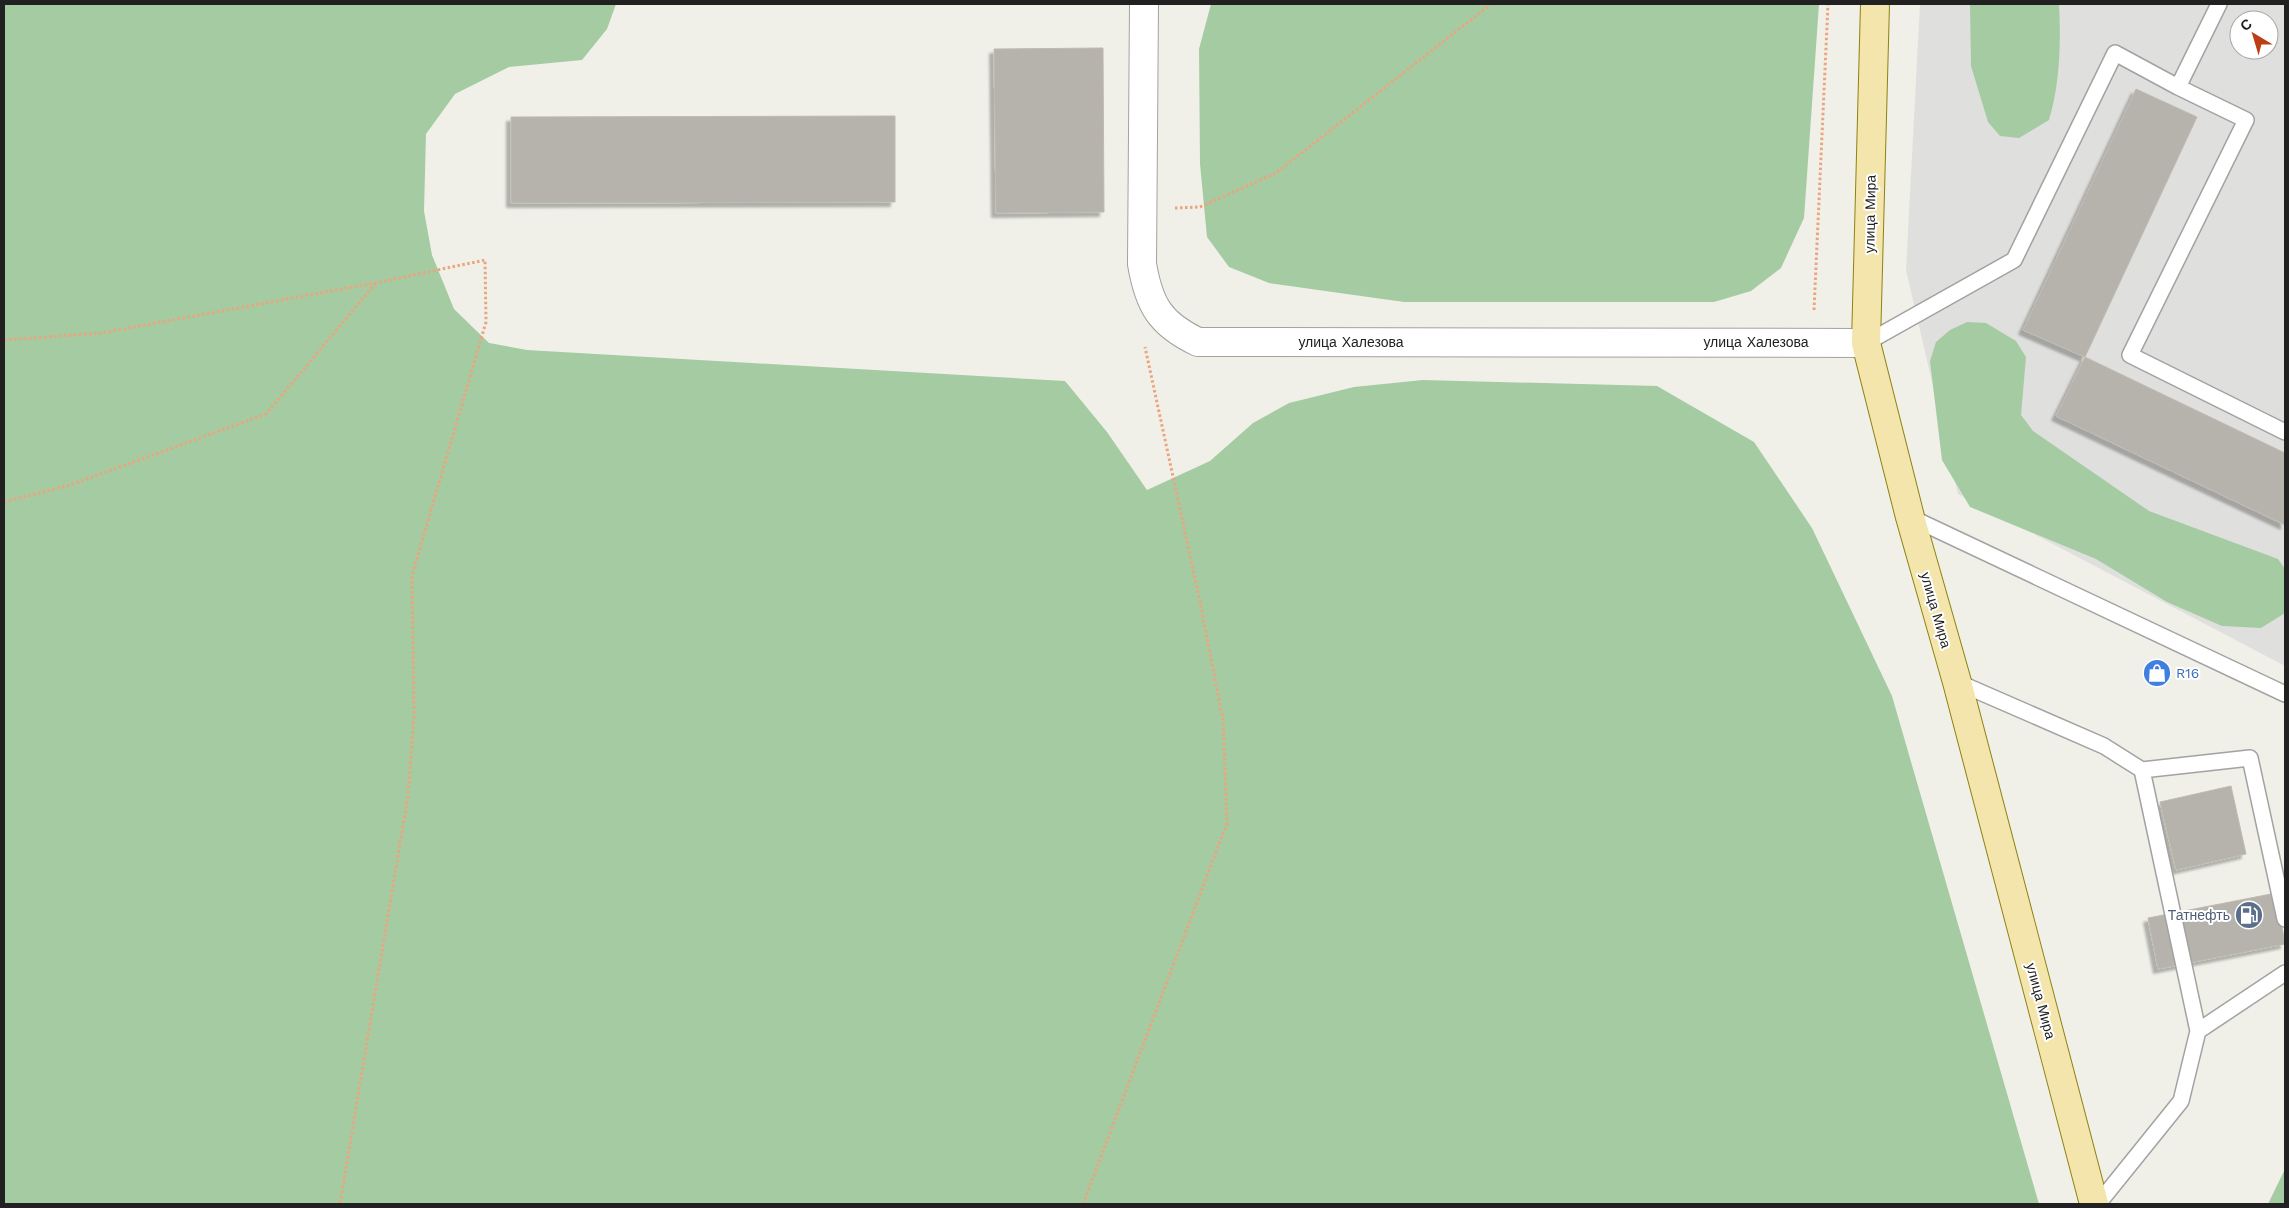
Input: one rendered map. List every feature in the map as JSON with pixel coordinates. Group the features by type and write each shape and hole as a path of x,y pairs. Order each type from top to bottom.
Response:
{"main road":[{"name":"улица Мира","path":"1875,4 1866,343 1910,517 1957,682 2096,1204"}],"street":[{"name":"улица Халезова","path":"1144,4 1142,264 1146,289 1152,304 1170,326 1198,342 1866,343"}],"lane":[{"path":"2178,86 2219,4"},
{"path":"1866,343 2014,260 2116,53 2246,120 2130,355 2285,432"},
{"path":"1910,517 2285,694"},
{"path":"1957,682 2104,746 2142,770 2250,758 2285,919"},
{"path":"2096,1204 2181,1101 2198,1031 2142,770"},
{"path":"2198,1031 2285,973"}],"path":[{"path":"1143,210 1200,207 1276,173 1491,4"},
{"path":"1812,342 1828,4"},
{"path":"4,340 101,333 375,283 485,260 486,322 412,575 414,715 408,794 340,1204"},
{"path":"4,502 70,484 266,414 375,283"},
{"path":"1083,1204 1227,823 1222,720 1199,597 1146,349 1142,342"}],"shaded area":[{"path":"1920,4 2285,4 2285,666 1958,494 1906,270"}],"green space":[{"path":"4,4 616,4 607,29 582,60 509,67 455,94 426,134 424,211 432,255 454,309 489,343 527,350 1065,381 1107,432 1147,490 1210,461 1253,423 1289,403 1354,387 1423,380 1657,386 1754,442 1812,528 1892,696 2039,1204 4,1204"},
{"path":"1211,4 1819,4 1804,218 1781,268 1751,291 1714,302 1404,302 1269,283 1229,267 1207,237 1200,164 1199,49"},
{"path":"1970,4 2059,4 2059,63 2053,106 2049,120 2019,138 2000,136 1988,122 1971,66"},
{"path":"1967,322 1986,323 2016,341 2026,357 2021,415 2033,431 2149,511 2278,559 2285,569 2285,613 2261,628 2222,626 2167,602 2096,559 1970,507 1942,460 1930,361 1936,342 1950,330"},
{"path":"2285,1169 2285,1204 2268,1204"}],"building":[{"path":"1103,48 1104,212 996,213 994,49"},
{"path":"2136,89 2197,117 2085,357 2023,330"},
{"path":"895,116 895,202 511,203 511,117"},
{"path":"2085,357 2285,453 2285,525 2056,416"},
{"path":"2231,786 2246,854 2176,870 2160,802"},
{"path":"2276,893 2285,944 2158,969 2148,918"}],"place":[{"name":"R16","path":"2157,673"},
{"name":"Татнефть","path":"2249,915"}]}
